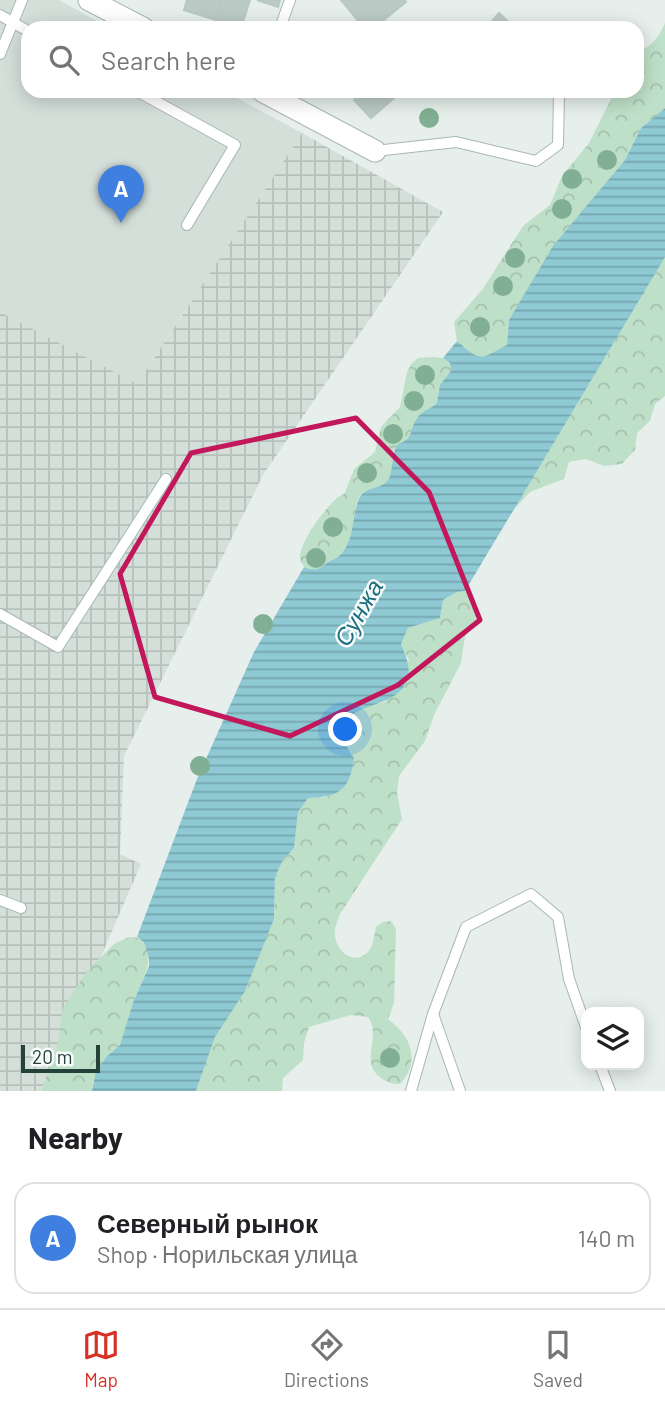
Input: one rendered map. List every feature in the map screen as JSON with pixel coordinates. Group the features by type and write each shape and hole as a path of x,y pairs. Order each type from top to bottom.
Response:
{"street":[{"path":"89,0 130,21"},
{"path":"275,98 375,151"}],"lane":[{"path":"0,54 22,0"},
{"path":"282,21 290,0"},
{"path":"0,15 21,27"},
{"path":"150,98 235,145 187,225"},
{"path":"375,151 456,142 536,161 558,145 559,98"},
{"path":"0,614 58,647 166,480"},
{"path":"411,1091 433,1014 466,927 531,894 558,918 569,979 581,1013"},
{"path":"0,900 21,908"},
{"path":"433,1014 460,1091"},
{"path":"602,1070 610,1091"}],"highlighted area":[{"path":"356,418 429,492 480,620 398,685 290,736 155,697 120,574 191,453"}],"shaded area":[{"path":"0,0 59,0 97,21 21,21 21,98 237,98 302,133 136,385 0,312"},
{"path":"302,133 443,212 263,475 124,756 120,854 141,864 43,1091 0,1091 0,312 137,384"}],"green space":[{"path":"665,23 665,108 641,128 625,160 509,320 507,345 485,356 476,356 457,341 454,322 482,290 523,226 550,205 562,176 589,143 612,98 644,98 644,48 660,33"},
{"path":"665,249 665,396 655,404 650,421 637,433 635,450 622,464 604,466 586,459 569,462 564,479 530,492 506,518 590,363 606,357"},
{"path":"418,358 443,358 450,363 451,372 440,386 437,403 416,419 412,435 393,451 391,474 386,482 360,497 345,549 315,570 306,568 300,558 310,532 332,503 345,493 354,469 375,452 381,427 400,407 411,364"},
{"path":"465,591 476,606 476,623 465,636 461,663 434,715 425,741 399,776 397,793 402,819 340,914 335,931 340,948 354,958 370,949 376,927 383,922 391,921 396,929 394,1003 388,1019 396,1025 410,1048 412,1057 407,1075 398,1084 384,1080 376,1073 371,1058 372,1025 368,1017 351,1015 309,1027 303,1060 283,1078 282,1091 196,1091 215,1037 274,919 275,877 283,860 294,848 298,812 308,798 326,797 354,758 343,735 347,720 362,709 385,702 409,660 401,644 408,628 440,618 443,600 457,592"},
{"path":"129,937 141,939 147,945 149,954 145,975 121,1043 101,1064 92,1091 41,1091 57,1048 63,1008 87,971 114,944"}],"water":[{"name":"Сунжа","path":"665,108 665,257 465,591 457,592 443,600 440,618 408,628 401,644 409,670 404,687 390,698 357,712 345,721 343,735 354,758 349,778 341,790 335,793 308,798 298,812 294,848 283,860 275,877 274,919 245,991 215,1037 196,1091 92,1091 96,1071 106,1057 120,1045 133,1003 149,966 144,942 137,937 197,779 254,652 304,567 320,568 339,556 346,547 361,496 388,480 398,444 407,439 420,415 437,403 440,385 451,371 450,363 443,358 457,341 471,353 480,356 491,354 507,345 509,320 553,246 625,160 641,128"}],"building":[{"path":"187,0 222,0 216,20 184,10"},
{"path":"222,0 250,0 243,21 215,21"},
{"path":"257,0 280,0 278,7"},
{"path":"341,0 406,2 383,21 358,21"},
{"path":"499,13 508,21 492,21"},
{"path":"356,98 394,98 371,118 354,100"}],"place":[{"name":"Северный рынок","path":"121,223"}]}
